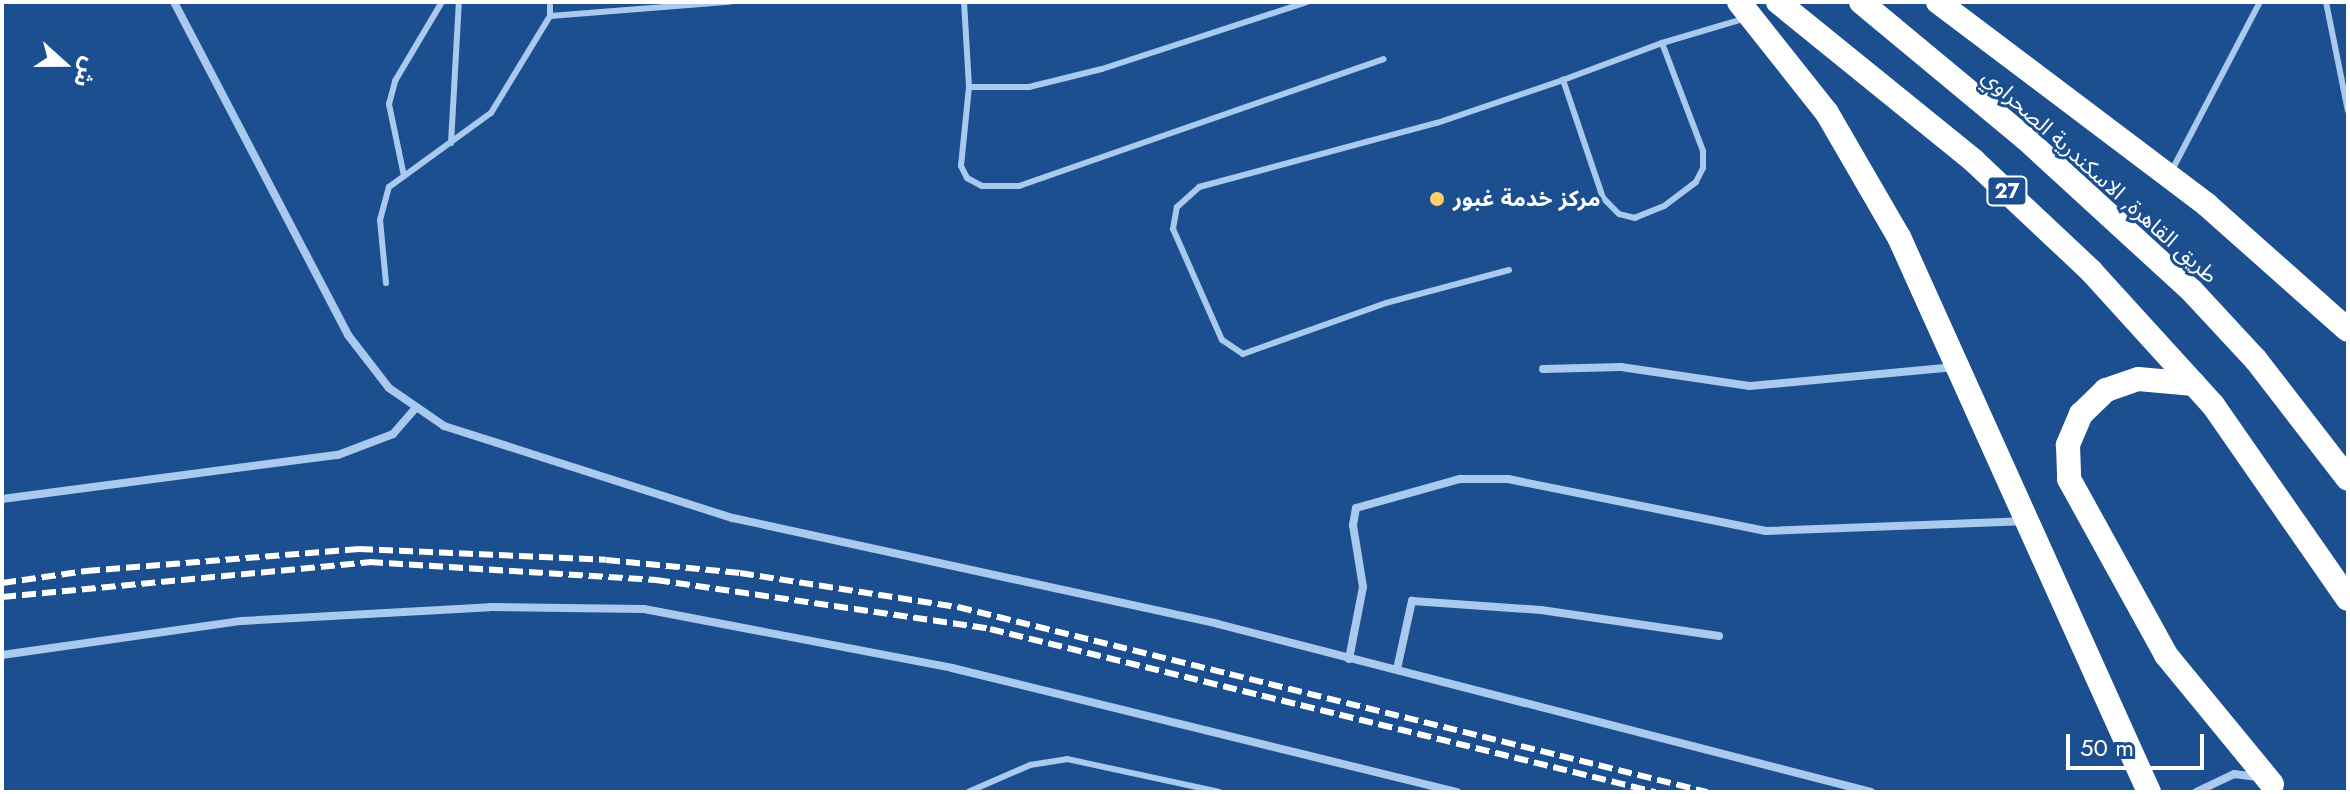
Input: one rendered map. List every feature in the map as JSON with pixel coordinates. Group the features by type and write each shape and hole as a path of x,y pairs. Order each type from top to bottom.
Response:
{"highway":[{"name":"27","path":"1778,2 2034,214 2213,405 2348,599"},
{"name":"طريق القاهرة, الاسكندرية الصحراوي","path":"1861,2 2025,138 2192,291 2256,360 2348,479"},
{"path":"1938,2 2169,176 2272,259 2348,330"},
{"path":"1744,10 1827,113 1866,175 1958,367 2149,792"},
{"path":"2194,384 2138,379 2106,390 2081,414 2068,445 2069,479 2166,655 2277,788"}],"street":[{"path":"174,2 348,335 366,363 415,409 476,439 733,518 1218,624 1871,792"},
{"path":"1543,369 1621,367 1750,386 1958,367"},
{"path":"2,499 338,455 393,434 415,409"},
{"path":"1349,659 1363,587 1353,525 1356,508 1460,479 1522,481 1766,531 2027,521"},
{"path":"1397,669 1412,601 1541,610 1719,636"},
{"path":"2,655 242,621 490,607 644,609 952,668 1457,792"},
{"path":"2196,792 2234,774 2277,788"}],"lane":[{"path":"404,176 389,104 395,81 442,2"},
{"path":"451,143 459,2"},
{"path":"386,283 382,201 404,176 491,113 550,16 550,2"},
{"path":"550,16 729,2"},
{"path":"964,2 969,87 961,166 967,178 982,186 1019,186 1384,59"},
{"path":"969,87 1029,87 1102,69 1307,2"},
{"path":"2169,176 2260,2"},
{"path":"2326,2 2348,111"},
{"path":"1509,270 1386,303 1243,354 1222,340 1173,229 1177,207 1199,187 1437,123 1563,80 1744,10"},
{"path":"1563,80 1603,198 1619,214 1635,218 1664,206 1696,182 1703,168 1703,151 1662,43"},
{"path":"968,792 1030,765 1067,759 1219,792"}],"railway":[{"path":"2,583 86,571 359,549 606,560 740,573 958,607 1707,792"},
{"path":"2,597 369,562 656,580 990,629 1655,792"}],"place":[{"name":"مركز خدمة غبور","path":"1437,199"}]}
